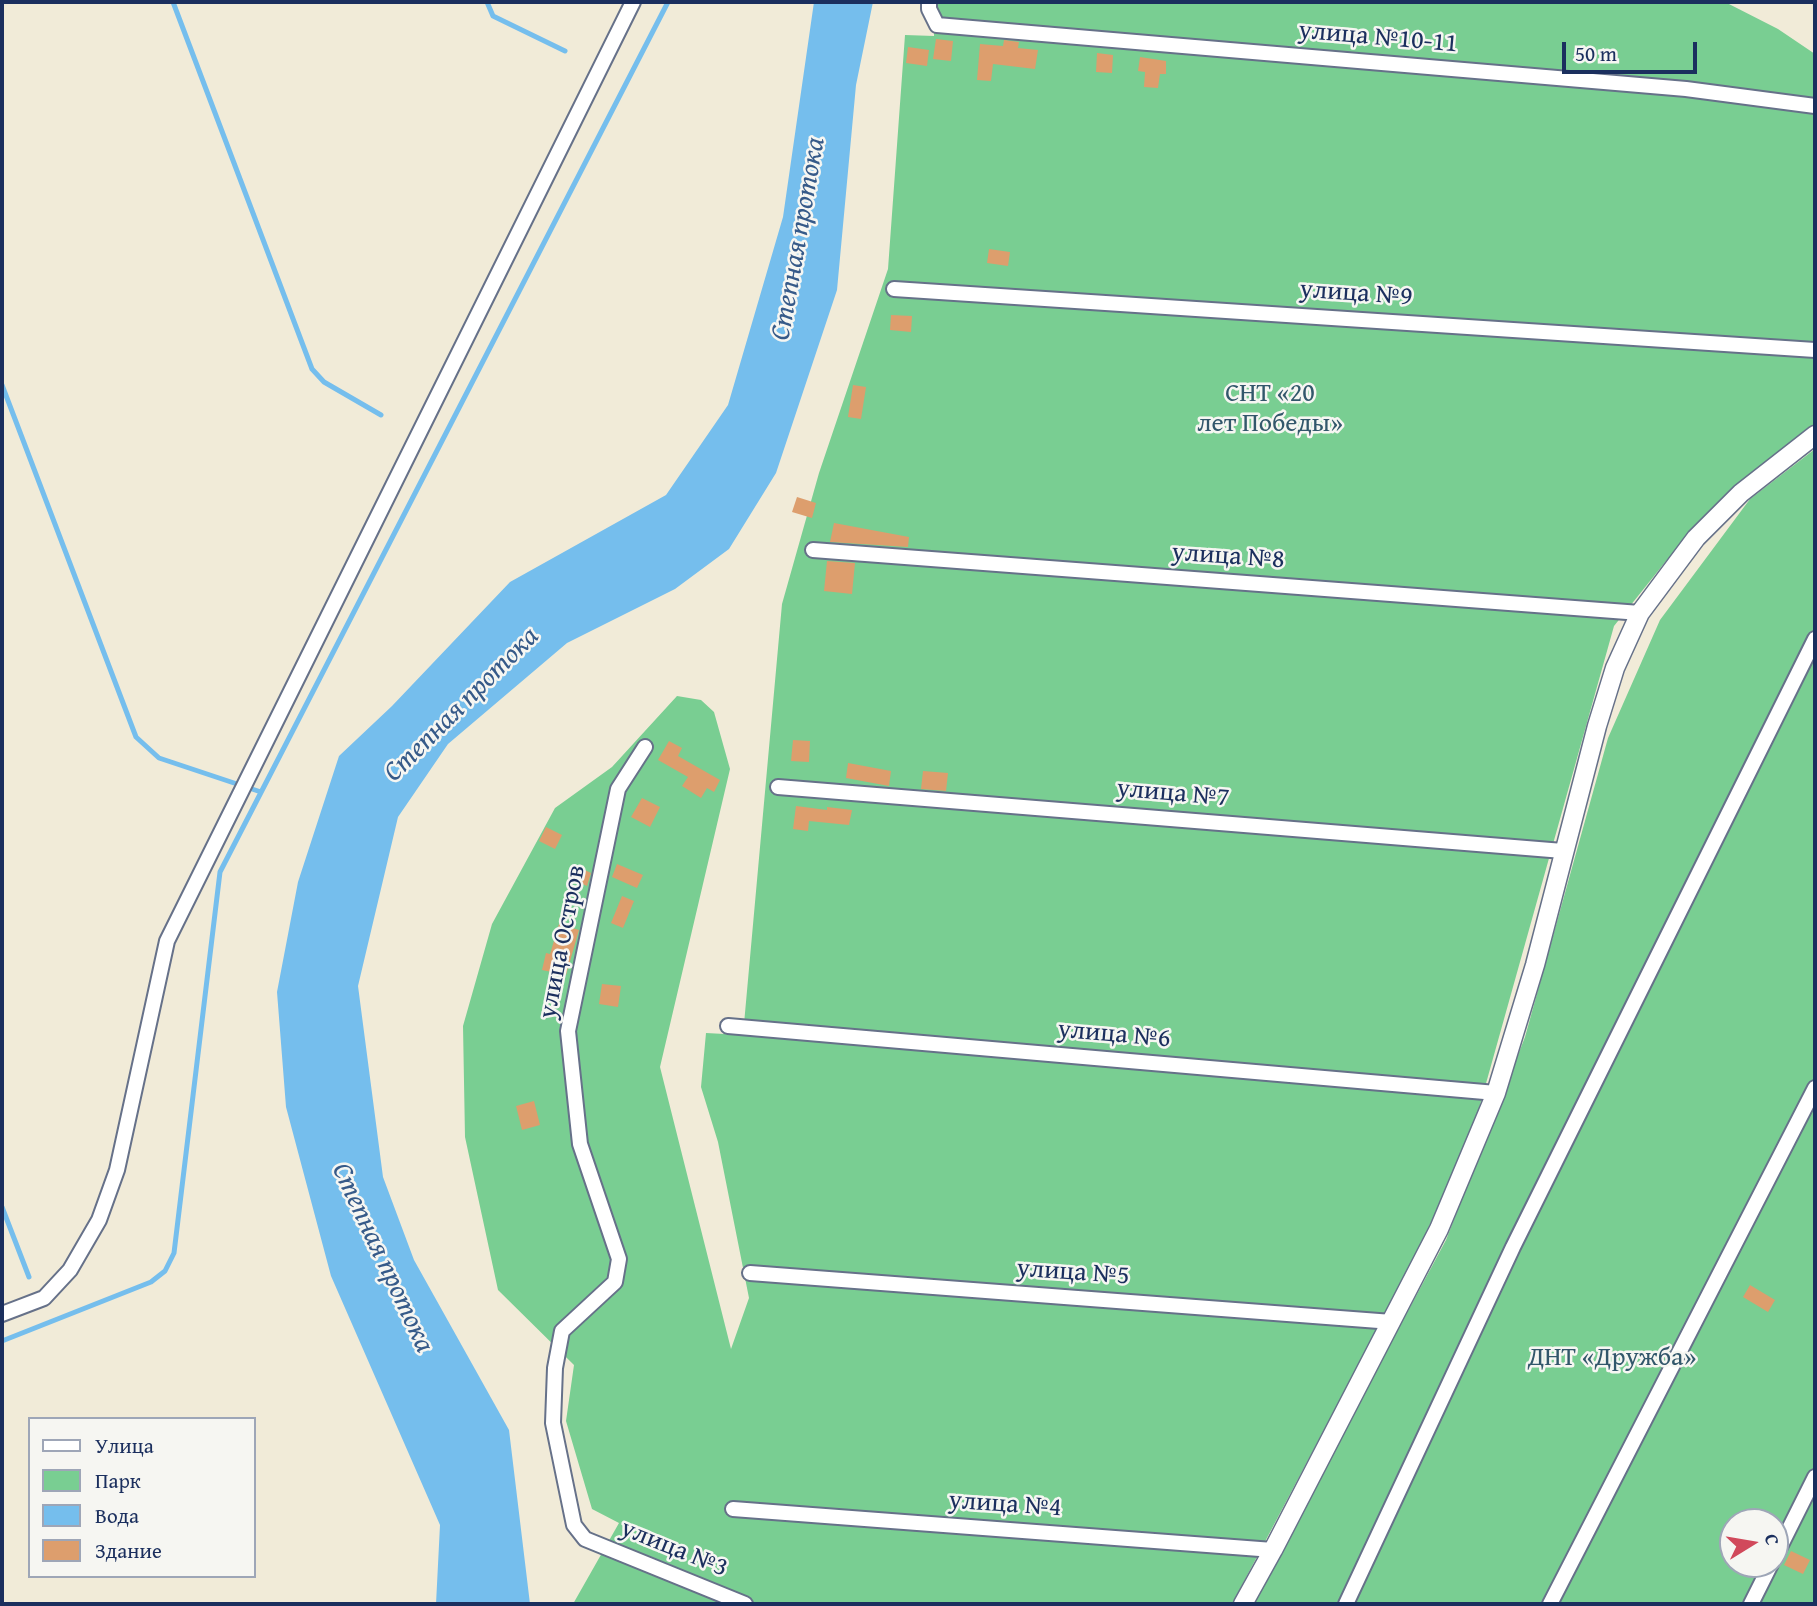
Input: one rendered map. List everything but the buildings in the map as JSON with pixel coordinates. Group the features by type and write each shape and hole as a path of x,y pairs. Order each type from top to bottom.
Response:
{"street":[{"path":"2,1314 44,1298 70,1270 99,1220 117,1170 167,941 633,2"},
{"name":"улица №10-11","path":"929,2 929,9 937,25 1686,89 1815,106"},
{"name":"улица №9","path":"894,289 1815,350"},
{"path":"1243,1604 1392,1322 1438,1229 1496,1093 1535,965 1563,851 1615,668 1640,613 1696,538 1741,494 1815,435"},
{"name":"улица №8","path":"813,550 1640,613"},
{"path":"1346,1604 1520,1235 1815,639"},
{"name":"улица Остров","path":"585,1539 574,1525 553,1423 555,1368 562,1331 615,1282 619,1259 580,1144 568,1031 618,789 645,747"},
{"name":"улица №7","path":"778,787 1563,851"},
{"name":"улица №6","path":"728,1026 1496,1093"},
{"path":"1550,1604 1815,1088"},
{"name":"улица №5","path":"750,1273 1392,1322"},
{"path":"1789,1529 1815,1477"},
{"name":"улица №4","path":"733,1509 1273,1550"},
{"name":"улица №3","path":"585,1539 744,1604"},
{"path":"1751,1604 1764,1578"}],"green space":[{"name":"СНТ «20 лет Победы»","path":"937,2 1725,2 1778,29 1815,54 1815,424 1732,491 1666,561 1614,626 1471,1137 1409,1269 1232,1604 573,1604 619,1523 592,1509 566,1421 574,1365 498,1290 465,1137 463,1026 492,924 555,808 612,767 677,696 701,700 714,712 730,769 660,1067 731,1349 749,1298 718,1142 701,1087 706,1033 743,1035 782,604 819,473 888,269 905,35 934,36 934,11"},
{"name":"ДНТ «Дружба»","path":"1815,449 1815,1604 1251,1604 1446,1240 1525,1037 1608,738 1660,620 1750,499"}],"water":[{"name":"Степная протока","path":"814,2 873,2 856,85 837,290 776,473 729,549 675,589 567,643 448,744 398,817 358,986 383,1177 414,1260 509,1430 530,1604 436,1604 440,1525 331,1276 286,1107 277,992 298,882 339,756 392,706 510,582 666,495 728,405 783,217"}],"waterway":[{"path":"173,2 312,369 324,382 381,415"},
{"path":"487,2 493,16 565,51"},
{"path":"2,1341 151,1282 165,1271 174,1253 220,872 668,2"},
{"path":"2,385 136,737 159,758 261,792"},
{"path":"2,1207 29,1277"}]}
